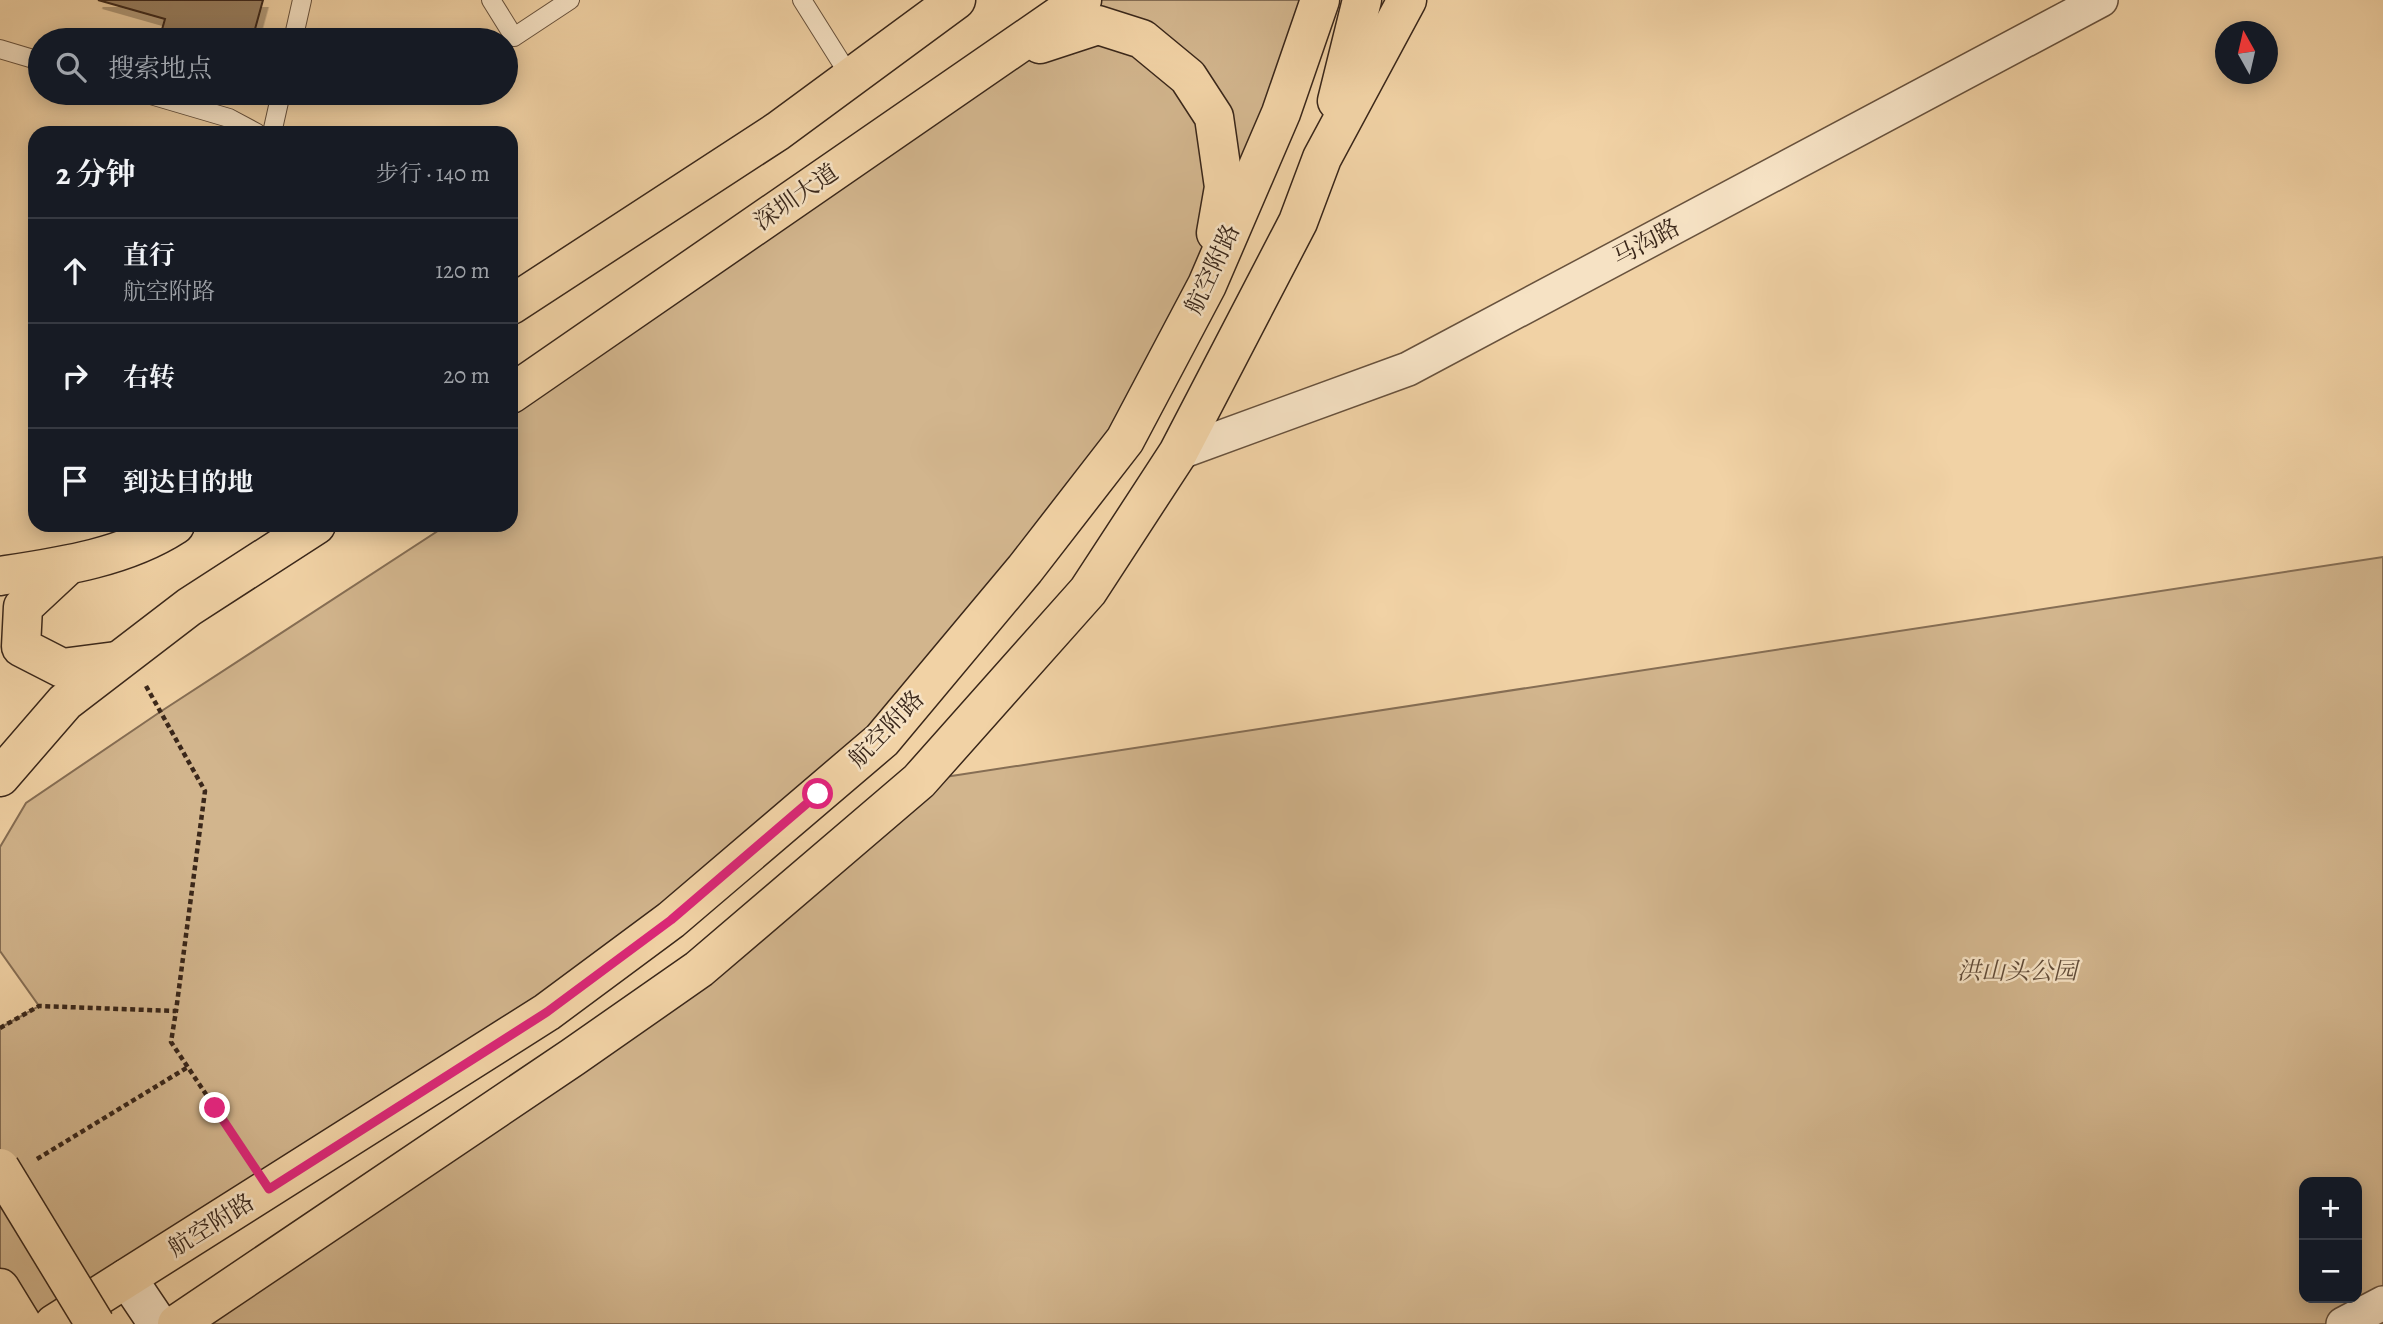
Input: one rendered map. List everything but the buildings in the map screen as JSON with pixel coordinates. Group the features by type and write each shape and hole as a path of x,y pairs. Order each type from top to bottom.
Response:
{"main road":[{"path":"518,300 778,131 956,0"},
{"name":"深圳大道","path":"518,389 1082,0"},
{"name":"航空附路","path":"54,1324 547,1012 671,920 882,740 1025,569 1125,440 1207,285 1281,113 1320,0"},
{"path":"177,1324 699,969 919,781 1088,591 1178,453 1298,222 1322,158 1362,0"},
{"path":"1322,158 1407,0"},
{"path":"995,59 1098,25 1142,39 1188,77 1214,117 1224,187 1207,285"},
{"path":"0,777 65,702 189,607 305,532"},
{"path":"0,576 67,566 163,533"},
{"path":"67,566 23,607 21,647 62,668 124,657"},
{"path":"18,1164 95,1324"},
{"path":"127,1278 158,1324"},
{"path":"0,1288 22,1324"}],"street":[{"name":"马沟路","path":"1178,453 1408,369 2101,0"},
{"path":"2343,1324 2383,1303"}],"lane":[{"path":"296,28 302,0"},
{"path":"491,0 508,28"},
{"path":"518,34 570,0"},
{"path":"802,0 851,78"},
{"path":"0,49 28,57"},
{"path":"185,105 229,118 244,126"},
{"path":"273,126 278,105"}],"path":[{"path":"124,657 205,791 171,1042 269,1189"},
{"path":"0,1028 40,1006 176,1011"},
{"path":"18,1164 188,1067"}],"green space":[{"path":"1082,0 1320,0 1125,440 882,740 671,920 54,1324 0,1324 0,1028 39,1006 0,951 0,847 26,803 436,532 518,532 518,389"},
{"name":"洪山头公园","path":"2383,557 2383,1324 177,1324 573,1057 919,781"}],"route":[{"path":"215,1108 269,1189 547,1012 671,920 818,794"}]}
